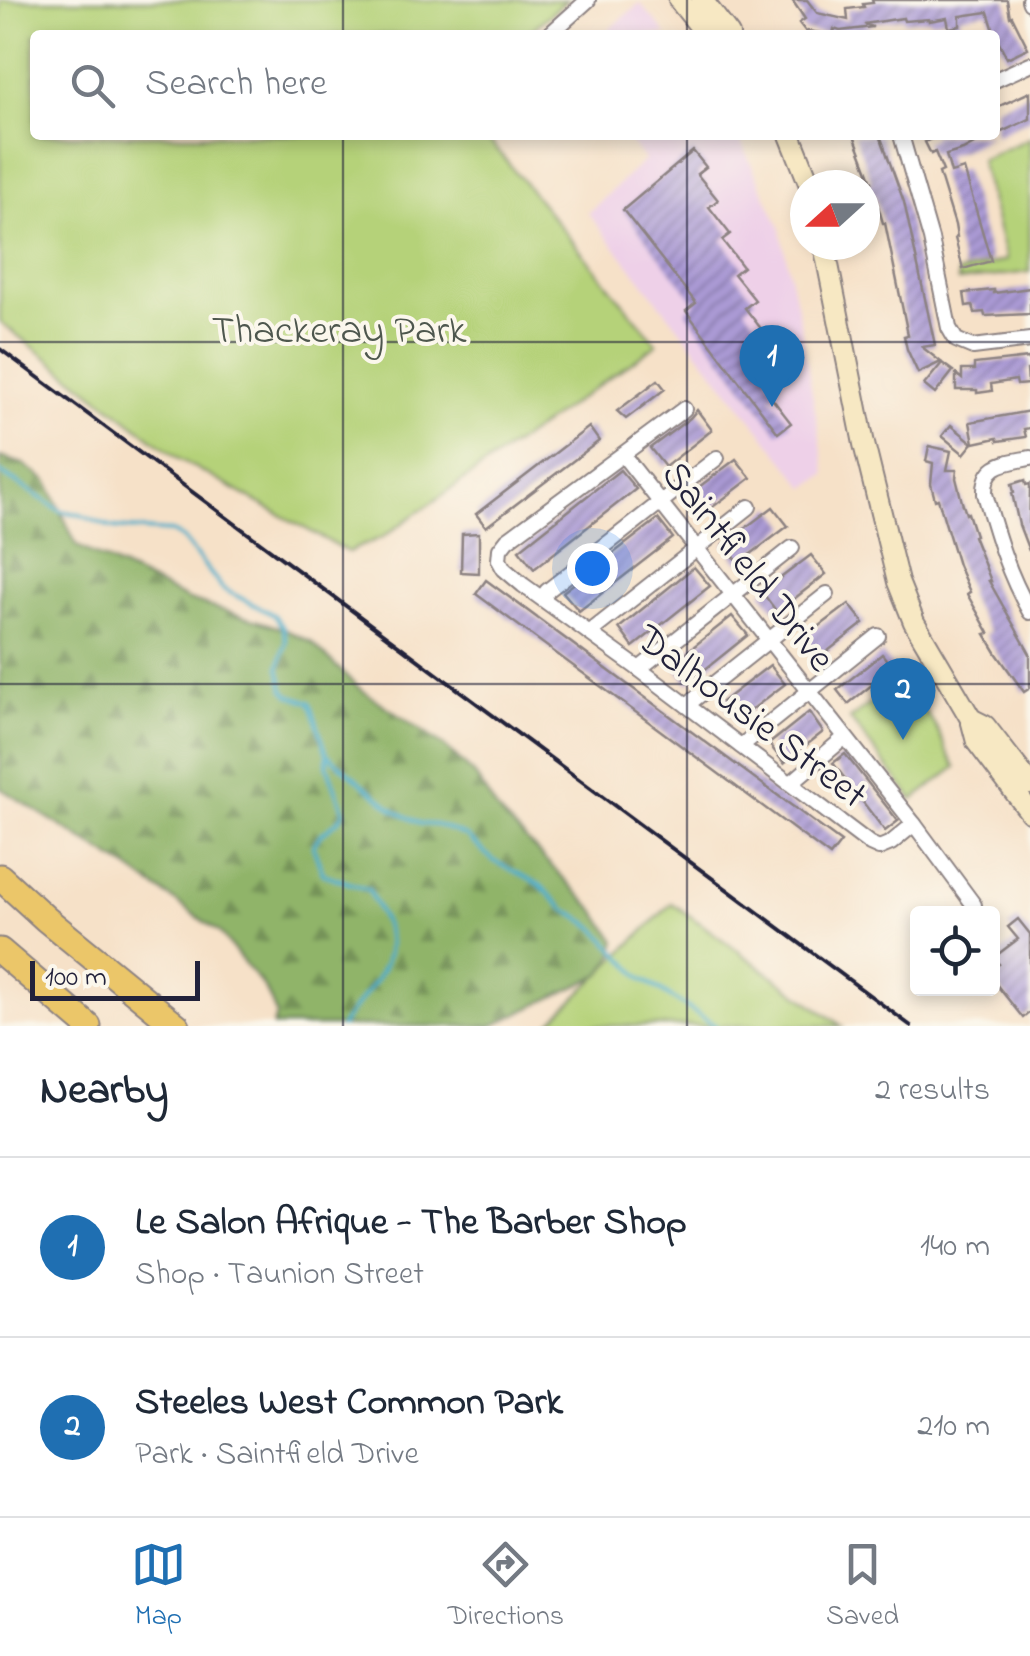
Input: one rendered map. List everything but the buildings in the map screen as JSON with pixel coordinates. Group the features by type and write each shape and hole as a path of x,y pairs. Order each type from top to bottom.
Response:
{"highway":[{"path":"0,877 178,1026"},
{"path":"0,951 88,1026"}],"main road":[{"path":"679,0 703,30"},
{"path":"702,0 725,30"},
{"path":"792,140 804,170"},
{"path":"827,260 864,444 898,582 914,622 971,719 977,742 1030,812"},
{"path":"971,719 985,726 1030,784"}],"street":[{"path":"554,30 588,0"},
{"path":"1000,78 1030,64"},
{"path":"902,140 926,220 952,334 956,340 973,346 1030,340"},
{"path":"623,455 684,409"},
{"name":"Saintfield Drive","path":"623,455 974,905"},
{"name":"Dalhousie Street","path":"623,455 507,540 500,550 499,560 504,569 870,844 879,848 892,844 914,824"},
{"path":"542,598 717,458"},
{"path":"1030,458 1004,463 987,475 985,483 1002,556 1030,612"},
{"path":"589,633 749,507"},
{"path":"640,669 792,548"},
{"path":"687,705 827,594"},
{"path":"742,746 878,636"},
{"path":"791,783 844,738"}],"shaded area":[{"path":"640,3 663,30 608,30"},
{"path":"628,140 740,140 780,228 800,322 826,474 806,488 588,213 645,160"}],"green space":[{"name":"Thackeray Park","path":"0,0 567,0 532,30 30,30 30,140 489,140 657,344 383,537 348,552 179,459 0,322"},
{"path":"1030,138 1030,272 958,281 958,273 1006,260 980,160"},
{"path":"0,457 23,464 47,481 77,546 189,600 284,629 311,642 359,688 444,746 475,775 498,812 595,910 616,941 614,955 600,975 492,1026 273,1026 276,1014 266,990 219,932 125,866 0,788"},
{"path":"900,681 933,723 956,767 913,800 850,719"},
{"path":"672,903 842,1026 547,1026"}],"waterway":[{"path":"0,472 61,511 113,528 172,532 183,539 223,589 274,615 283,627 286,642 279,668 284,689 289,695 310,702 327,754 394,810 421,824 437,825 466,836 494,861 539,884 563,908 594,927 641,978 716,1026"},
{"path":"327,754 327,765 344,812 313,847 323,874 369,890 387,929 389,948 374,984 341,1026"}],"railway":[{"path":"0,349 911,1026"}],"place":[{"name":"Le Salon Afrique - The Barber Shop","path":"772,407"},
{"name":"Steeles West Common Park","path":"903,740"}]}
